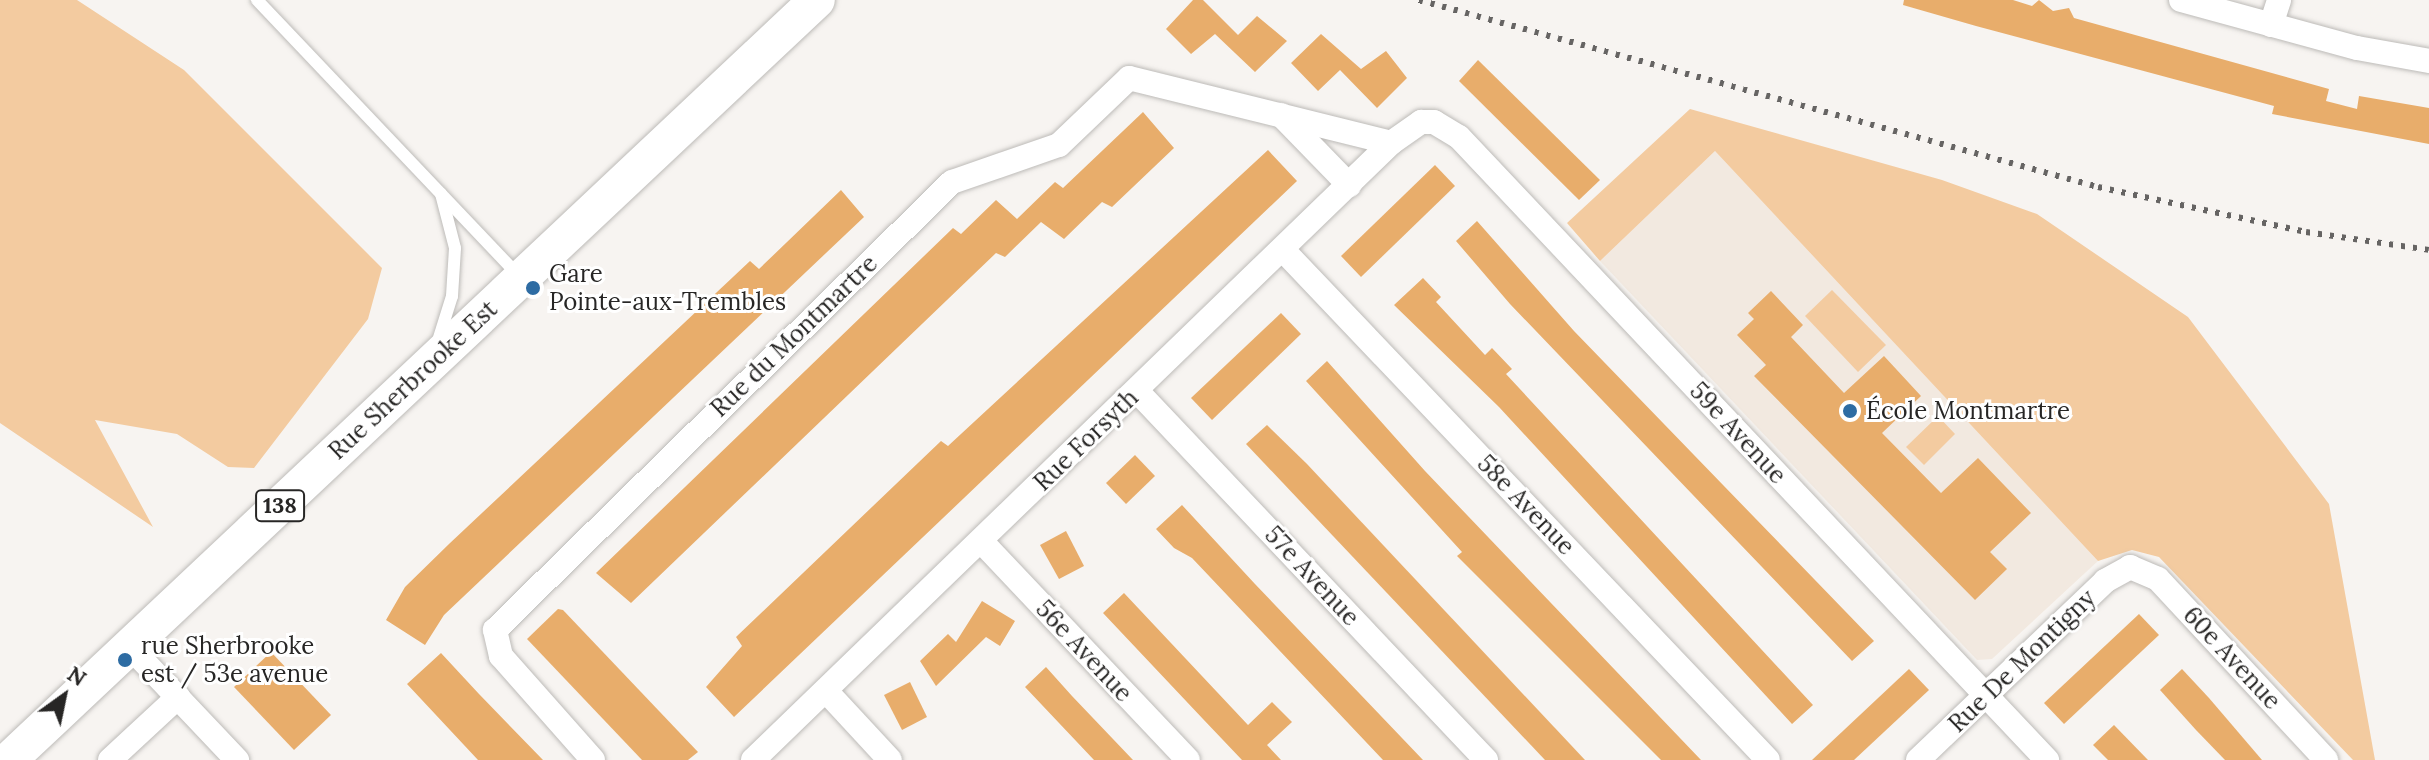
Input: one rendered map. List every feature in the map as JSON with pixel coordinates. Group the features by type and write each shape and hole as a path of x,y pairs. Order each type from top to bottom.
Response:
{"main road":[{"name":"Rue Sherbrooke Est","path":"9,760 817,0"}],"street":[{"path":"2181,0 2271,25 2429,61"},
{"path":"2271,25 2279,0"},
{"name":"Rue du Montmartre","path":"593,760 501,656 495,630 952,182 1059,145 1129,78 1391,143"},
{"path":"1280,113 1349,185"},
{"name":"Rue Forsyth","path":"753,760 1284,251 1391,143 1421,122"},
{"name":"59e Avenue","path":"1421,122 1434,122 1459,137 2047,760"},
{"name":"58e Avenue","path":"1284,251 1768,760"},
{"name":"57e Avenue","path":"1137,391 1486,760"},
{"name":"56e Avenue","path":"981,541 1188,760"},
{"name":"Rue De Montigny","path":"1918,760 2105,581 2130,567"},
{"name":"60e Avenue","path":"2130,567 2158,579 2326,760"},
{"path":"130,647 237,760"},
{"path":"826,691 890,760"},
{"path":"110,760 178,697"}],"lane":[{"path":"257,0 522,279"},
{"path":"430,364 452,296 455,248 440,191"}],"shaded area":[{"path":"0,0 77,0 184,70 382,268 368,319 254,468 228,467 177,434 95,420 153,527 0,423"},
{"path":"1690,109 1942,180 2037,214 2188,317 2329,504 2375,760 2353,760 2159,557 2132,550 2098,561 1715,151 1600,261 1567,223"},
{"name":"École Montmartre","path":"1715,151 2098,561 1992,659 1977,660 1600,261"},
{"path":"1832,290 1886,345 1858,372 1805,316"},
{"path":"1938,416 1955,434 1924,465 1906,447"}],"building":[{"path":"1193,0 1203,0 1238,35 1257,16 1287,41 1255,72 1215,34 1191,54 1166,29"},
{"path":"1904,0 2013,0 2032,6 2039,0 2053,11 2069,8 2074,18 2329,89 2326,101 2357,109 2359,96 2429,108 2429,144 2272,114 2274,106 1976,26 1903,5"},
{"path":"1321,34 1361,69 1386,51 1407,78 1377,108 1340,70 1318,91 1291,63"},
{"path":"1478,60 1600,180 1579,200 1459,81"},
{"path":"1143,112 1174,148 1112,207 1102,202 1064,239 1041,222 1005,257 996,253 631,603 596,573 953,228 961,234 996,200 1017,219 1055,182 1063,188"},
{"path":"1268,150 1297,181 734,717 706,687 742,646 736,637 941,441 948,446"},
{"path":"1435,165 1455,186 1361,277 1341,256"},
{"path":"841,190 864,217 444,615 425,645 386,620 405,587 449,544 750,261 759,269"},
{"path":"1477,221 1574,331 1874,641 1852,661 1510,304 1456,241"},
{"path":"1423,278 1441,297 1436,302 1485,355 1492,348 1512,369 1506,374 1813,705 1792,724 1499,407 1394,305"},
{"path":"1771,291 1803,325 1791,337 1844,393 1884,356 1921,396 1882,433 1941,493 1978,458 2031,513 1990,552 2007,569 1975,600 1754,376 1766,365 1737,335 1754,319 1748,313"},
{"path":"1281,313 1301,334 1212,420 1191,398"},
{"path":"1327,361 1425,471 1701,760 1661,760 1457,556 1462,552 1306,381"},
{"path":"1267,425 1585,760 1545,760 1246,444"},
{"path":"1135,455 1155,476 1126,504 1106,483"},
{"path":"1182,505 1423,760 1383,760 1192,558 1174,548 1156,529"},
{"path":"1066,531 1084,566 1059,579 1040,545"},
{"path":"1124,593 1248,725 1272,702 1292,722 1267,745 1281,760 1242,760 1103,613"},
{"path":"982,601 1015,621 1000,646 986,637 936,686 920,661 948,634 956,642"},
{"path":"558,609 563,610 698,752 688,760 642,760 527,639"},
{"path":"2139,614 2159,635 2064,724 2044,703"},
{"path":"271,652 331,715 294,750 234,687"},
{"path":"441,653 543,760 478,760 407,684"},
{"path":"1046,667 1133,760 1094,760 1025,687"},
{"path":"1909,669 1929,690 1854,760 1812,760"},
{"path":"2182,669 2262,760 2225,760 2160,690"},
{"path":"910,682 927,717 902,730 884,695"},
{"path":"2114,725 2148,760 2108,760 2093,745"}],"railway":[{"path":"1419,0 2098,187 2306,232 2429,250"}],"place":[{"name":"Gare Pointe-aux-Trembles","path":"533,288"},
{"name":"École Montmartre","path":"1850,411"},
{"name":"rue Sherbrooke est / 53e avenue","path":"125,660"}]}
